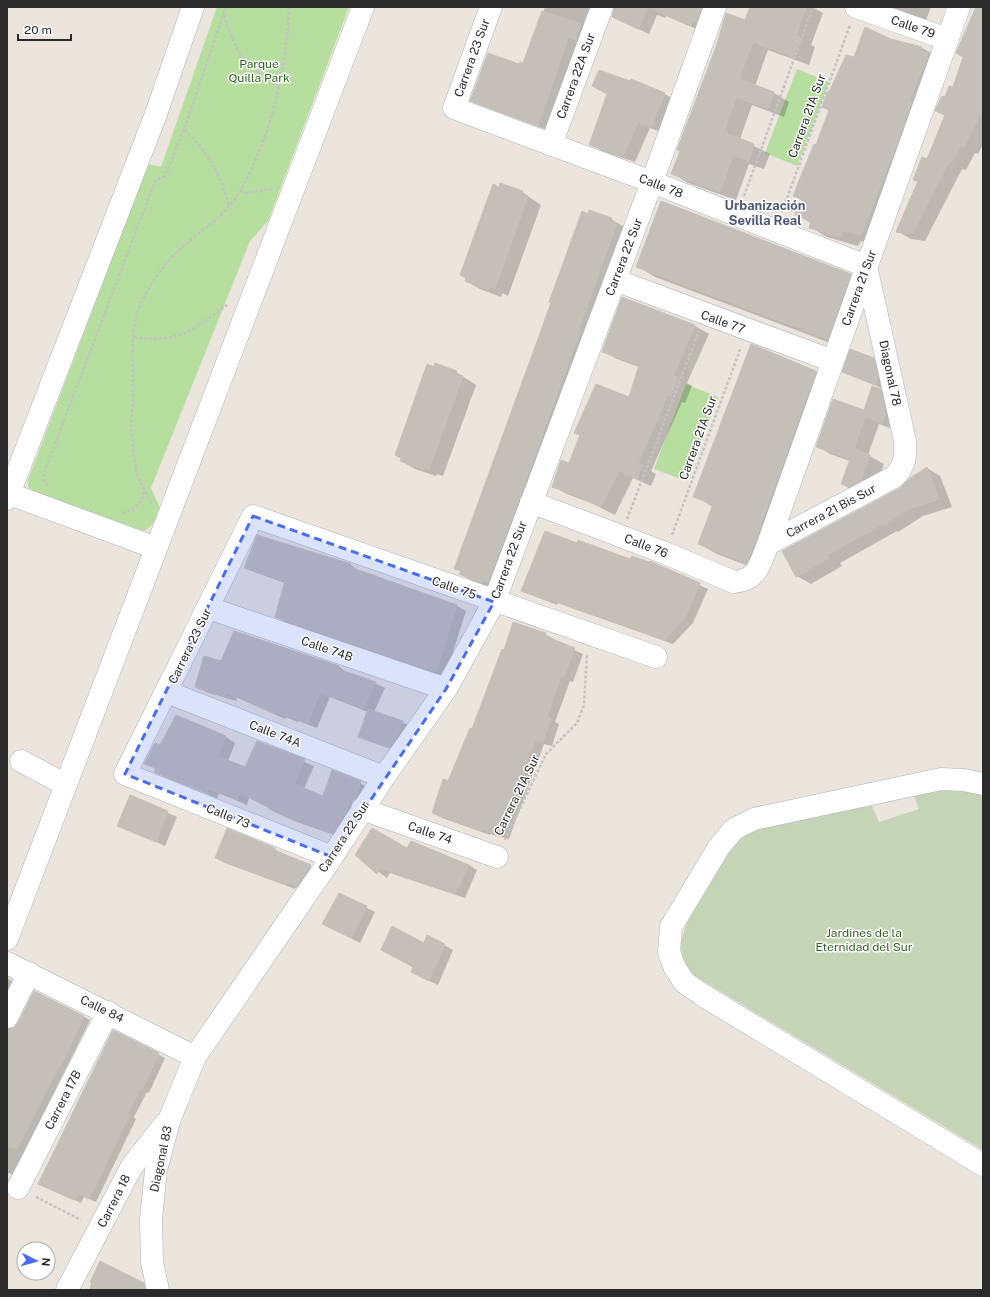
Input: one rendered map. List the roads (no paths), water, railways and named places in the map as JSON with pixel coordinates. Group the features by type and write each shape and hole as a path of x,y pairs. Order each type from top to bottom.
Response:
{"street":[{"path":"156,548 8,495 153,121 193,7"},
{"path":"7,939 363,7"},
{"name":"Carrera 23 Sur","path":"454,108 491,7"},
{"name":"Carrera 22A Sur","path":"551,145 602,7"},
{"name":"Carrera 22 Sur","path":"196,1057 332,857 362,809 446,689 494,602 530,502 652,182 715,7"},
{"name":"Calle 79","path":"856,7 947,39"},
{"name":"Carrera 21 Sur","path":"758,569 959,7"},
{"name":"Calle 78","path":"454,108 652,182 866,266"},
{"name":"Diagonal 78","path":"866,266 905,441 906,459 900,471 894,477"},
{"name":"Calle 77","path":"614,280 832,361"},
{"name":"Carrera 21 Bis Sur","path":"768,544 894,477"},
{"name":"Calle 76","path":"530,502 665,553 734,582 743,581 752,577 758,569"},
{"name":"Carrera 23 Sur","path":"125,774 209,608 253,516"},
{"name":"Calle 75","path":"253,516 494,602 656,657"},
{"name":"Calle 74B","path":"209,608 446,689"},
{"name":"Calle 74A","path":"167,692 384,777"},
{"path":"22,761 66,785"},
{"name":"Calle 73","path":"125,774 332,857"},
{"path":"983,784 964,780 941,779 754,819 734,829 719,847 670,927 669,952 674,966 684,982 704,996 983,1165"},
{"name":"Calle 74","path":"362,809 497,857"},
{"name":"Calle 84","path":"7,963 196,1057"},
{"path":"7,1017 29,973"},
{"name":"Carrera 17B","path":"18,1188 108,1012"},
{"name":"Diagonal 83","path":"158,1290 152,1262 150,1219 156,1170 170,1118 196,1057"},
{"name":"Carrera 18","path":"67,1290 132,1166 170,1118"}],"district":[{"name":"Urbanización Sevilla Real","path":"765,212"}],"park label":[{"name":"Parque Quilla Park","path":"259,71"},
{"name":"Jardines de la Eternidad del Sur","path":"864,940"}]}
